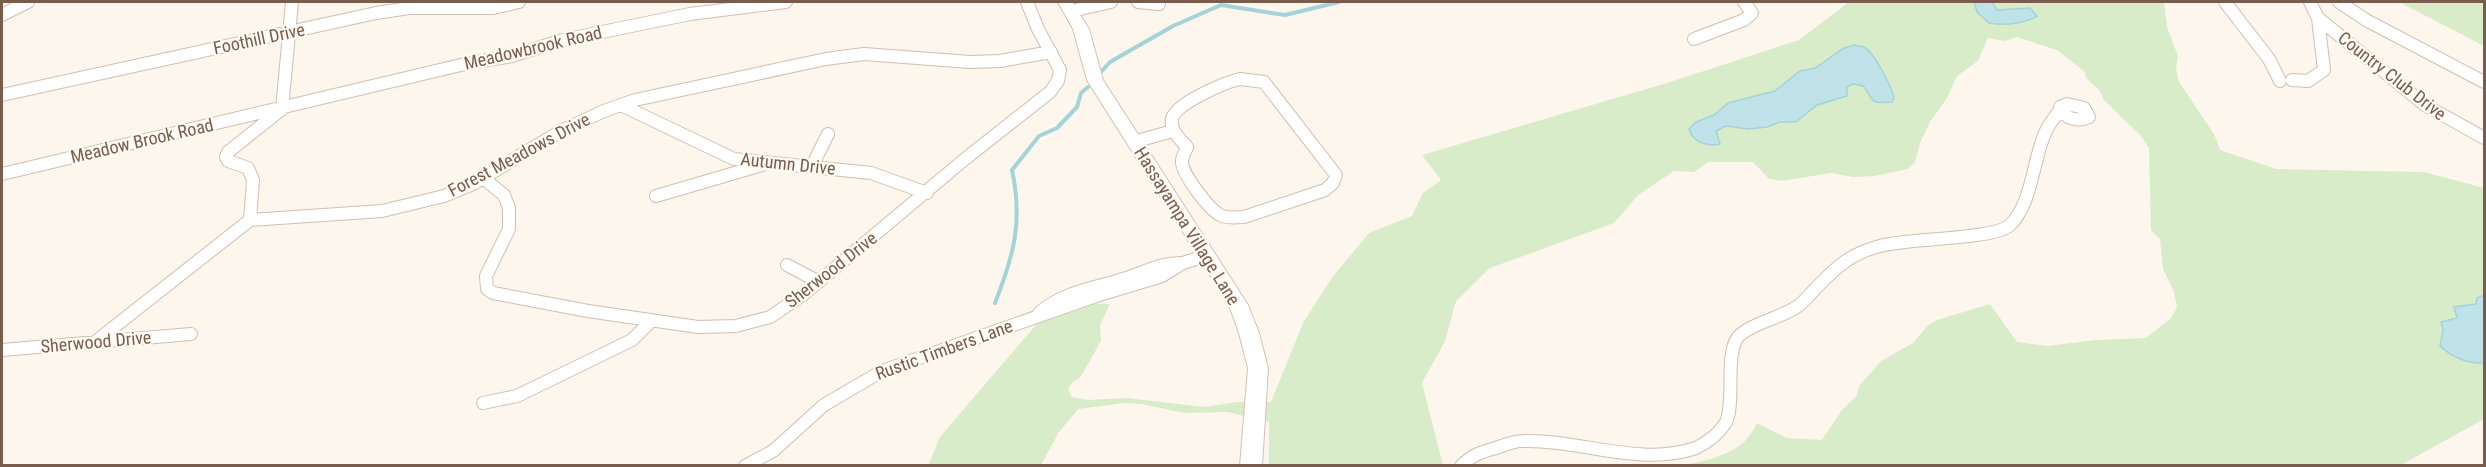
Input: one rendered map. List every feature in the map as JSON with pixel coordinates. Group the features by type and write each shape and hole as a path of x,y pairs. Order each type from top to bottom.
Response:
{"street":[{"path":"2,15 28,2"},
{"path":"95,342 250,220 253,180 248,168 228,161 226,157 228,152 282,109 292,2"},
{"name":"Foothill Drive","path":"2,95 408,8 462,9 519,2"},
{"name":"Meadowbrook Road","path":"282,109 465,64 512,56 563,40 690,14 786,2"},
{"name":"Sherwood Drive","path":"483,178 504,195 509,208 509,229 486,276 487,289 493,293 565,307 698,327 736,327 770,317 819,282 927,194 965,159 1050,92 1059,81 1060,70 1027,2"},
{"path":"1068,6 1111,2"},
{"path":"1138,2 1159,4"},
{"path":"1694,39 1744,20 1752,13 1744,2"},
{"path":"2225,2 2269,59 2280,81"},
{"name":"Country Club Drive","path":"2310,2 2318,18 2424,105 2484,138"},
{"path":"2339,2 2366,20 2484,82"},
{"name":"Hassayampa Village Lane","path":"1068,6 1081,29 1095,80 1133,142 1209,255 1238,305 1249,333 1258,368 1251,465"},
{"path":"2292,80 2308,81 2324,70 2318,18"},
{"name":"Forest Meadows Drive","path":"250,220 382,211 444,196 483,178 541,141 621,105 676,90 826,59 864,54 970,62 1000,61 1051,52"},
{"path":"1241,76 1254,77 1264,82 1336,175 1333,183 1325,190 1244,216 1232,218 1221,216 1213,211 1183,168 1182,160 1187,147 1173,131 1172,118 1175,112 1230,79 1241,76"},
{"name":"Autumn Drive","path":"621,105 734,159 871,172 927,194"},
{"name":"Meadow Brook Road","path":"4,175 282,109"},
{"path":"1461,465 1473,454 1519,441 1538,441 1631,459 1653,460 1695,449 1715,436 1727,420 1732,351 1738,336 1798,306 1840,263 1860,253 1882,245 1998,231 2009,226 2020,210 2037,164 2045,132 2060,110"},
{"path":"1133,142 1173,131"},
{"path":"812,166 828,134"},
{"path":"656,196 769,163"},
{"name":"Rustic Timbers Lane","path":"745,465 773,451 824,405 866,378 1028,320 1112,287 1162,276 1183,263 1209,255"},
{"path":"787,265 819,282"},
{"path":"483,403 517,396 632,340 652,320"},
{"name":"Sherwood Drive","path":"2,350 191,334"}],"green space":[{"path":"1849,2 2164,2 2167,27 2178,56 2176,69 2179,82 2214,134 2220,150 2276,169 2424,172 2484,188 2484,419 2401,465 1684,465 1717,457 1736,448 1751,433 1757,423 1787,438 1822,440 1842,410 1856,397 1860,385 1881,361 1913,343 1928,325 1937,320 1990,304 2017,342 2048,346 2095,340 2146,338 2171,318 2177,307 2174,292 2163,269 2160,239 2151,230 2149,148 2140,135 2104,100 2099,90 2086,78 2085,72 2057,50 2017,37 2005,41 1988,38 1978,61 1957,76 1947,98 1930,122 1920,143 1915,162 1908,169 1874,176 1853,177 1831,173 1781,181 1769,179 1753,162 1708,162 1694,172 1674,171 1638,195 1614,223 1490,268 1456,301 1445,341 1422,383 1443,465 1269,465 1269,422 1228,412 1184,413 1142,404 1125,403 1078,409 1059,432 1041,465 928,466 940,437 1041,319 1082,303 1110,304 1100,325 1101,341 1080,378 1068,389 1072,397 1088,400 1126,398 1204,407 1237,402 1271,402 1303,323 1333,276 1369,233 1412,216 1423,193 1441,180 1422,155 1667,83 1799,40"},
{"path":"2399,2 2484,2 2484,46"}],"water":[{"path":"1974,2 1992,2 1997,10 2030,8 2037,16 2014,24 1989,23 1977,12"},
{"path":"1854,45 1864,47 1877,62 1894,97 1892,102 1874,102 1863,86 1853,84 1847,87 1847,96 1817,105 1796,122 1780,122 1767,127 1748,129 1726,126 1716,131 1720,144 1715,145 1701,142 1691,134 1689,129 1696,122 1714,115 1728,103 1775,91 1800,71 1815,68 1844,48"},
{"path":"2484,295 2484,363 2466,361 2440,346 2443,330 2441,322 2457,318 2454,307 2476,304 2477,298"}],"waterway":[{"path":"1100,73 1110,62 1173,26 1221,5 1285,15 1339,2"},
{"path":"995,303 1015,238 1017,206 1012,170 1039,136 1057,128 1077,107 1081,93 1088,87"}]}
